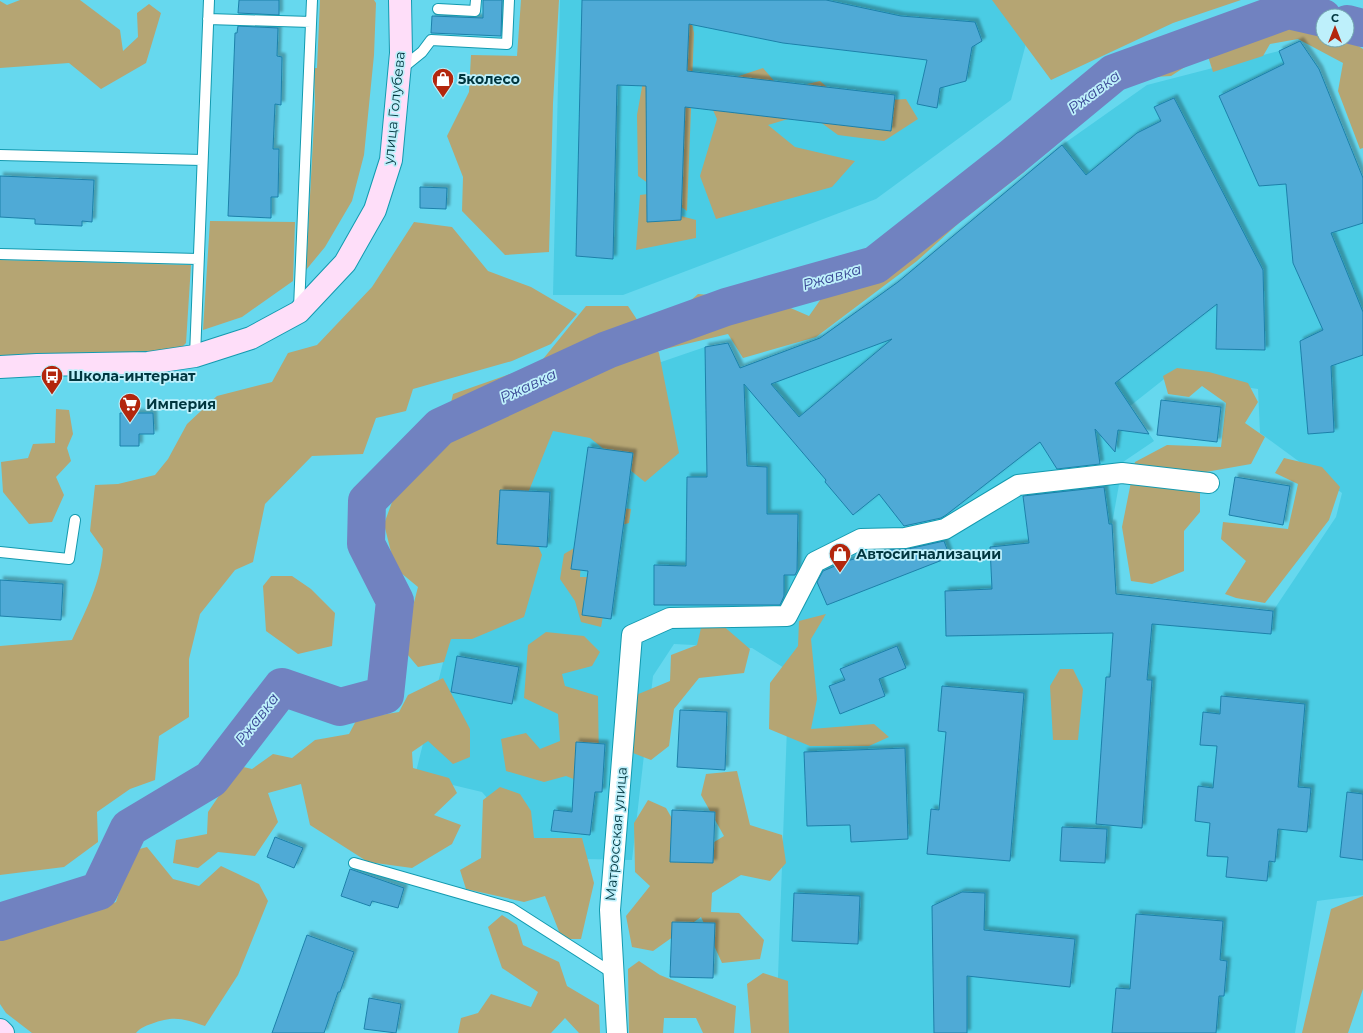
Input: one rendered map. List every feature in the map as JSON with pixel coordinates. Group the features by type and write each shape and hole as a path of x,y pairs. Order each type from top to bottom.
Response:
{"street":[{"name":"улица Голубева","path":"0,367 37,365 148,364 195,356 251,338 298,312 345,263 375,210 391,160 399,70 400,0"},
{"name":"Матросская улица","path":"617,1033 610,910 632,635 670,618 787,616 815,562 861,539 905,538 945,529 1018,485 1122,473 1209,483"},
{"path":"0,1030 3,1033"}],"lane":[{"path":"195,356 209,0"},
{"path":"298,312 312,0"},
{"path":"438,9 475,10 476,0"},
{"path":"399,70 422,52 431,40 506,44 509,0"},
{"path":"208,20 311,22"},
{"path":"0,155 202,160"},
{"path":"0,254 198,258"},
{"path":"0,552 69,559 75,520"},
{"path":"354,863 511,908 614,974"}],"shaded area":[{"path":"20,0 80,0 120,30 123,51 138,37 137,13 149,4 161,13 146,63 101,89 69,63 0,68 0,1 7,5"},
{"path":"320,0 374,0 376,3 374,55 364,155 352,201 325,247 306,270 315,104 314,68 317,68"},
{"path":"521,0 559,0 553,103 549,252 505,255 462,211 463,177 447,136 469,92 471,55 517,56"},
{"path":"560,0 1018,0 1032,21 1011,100 876,199 623,295 553,295"},
{"path":"687,0 694,33 687,211 638,176 637,115 642,87 642,55"},
{"path":"992,0 1241,0 1173,23 1051,80"},
{"path":"1289,17 1315,21 1315,48 1355,48 1355,44 1363,49 1363,148 1360,149 1338,91 1343,63 1298,39 1270,44 1263,56 1213,72 1206,50 1220,39 1244,39 1262,23 1277,25"},
{"path":"1300,41 1319,69 1363,178 1363,895 1317,901 1295,1033 776,1033 789,671 752,648 674,644 653,676 632,860 538,858 482,792 415,776 490,472 556,398 705,347 728,343 741,368 820,338 898,282 1062,145 1147,85 1279,51","holes":["1168,376 1258,389 1260,433 1342,493 1336,517 1273,611 1116,594 1112,524 1123,462 1154,441 1130,406"]},
{"path":"1178,43 1191,63 1171,76 1135,78 1079,123 1038,150 1024,172 960,222 917,261 816,337 743,358 728,334 661,350 647,327 656,315 687,313 689,302 698,294 732,297 743,310 779,303 809,316 823,296 856,287 864,250 886,247 940,195 1011,169 1018,140 1046,140 1046,118 1110,65 1145,70"},
{"path":"763,68 782,90 820,81 846,103 906,99 918,119 884,141 838,135 808,113 768,125 795,147 855,161 832,187 716,219 700,176 717,119 703,88"},
{"path":"656,193 666,212 696,220 696,238 636,250 640,195"},
{"path":"210,221 295,222 293,281 242,317 203,330"},
{"path":"414,222 452,227 488,271 531,287 577,314 551,344 512,361 413,389 406,411 376,418 363,454 312,456 265,504 253,562 235,570 200,614 189,659 189,717 159,736 155,780 130,789 97,812 98,842 64,867 0,875 0,646 72,640 92,596 102,561 103,549 90,531 95,485 118,484 155,475 168,459 187,424 217,396 272,382 288,353 317,345 372,287"},
{"path":"0,260 191,265 186,343 179,350 158,354 0,358"},
{"path":"586,306 628,306 659,353 679,453 645,482 590,438 553,431 522,508 542,555 524,617 472,639 451,639 444,662 418,667 402,648 418,587 395,568 384,524 399,483 414,473 419,437 448,416 453,394 539,364"},
{"path":"1177,368 1209,372 1248,383 1258,402 1245,423 1265,437 1251,464 1200,473 1200,512 1184,531 1184,571 1152,584 1131,581 1122,527 1135,462 1167,445 1221,447 1226,403 1202,386 1189,397 1168,394 1163,376"},
{"path":"56,409 69,410 73,434 67,448 71,461 56,477 64,495 52,522 29,524 3,492 1,462 28,458 33,444 55,443"},
{"path":"1284,458 1322,467 1340,487 1329,520 1265,603 1236,598 1225,594 1246,561 1221,539 1223,522 1288,529 1298,484 1275,473"},
{"path":"603,506 631,509 629,523 604,530 581,561 580,577 603,577 604,611 601,627 581,622 575,601 560,579 564,554 581,544"},
{"path":"271,576 292,576 311,589 335,613 332,646 298,654 266,631 263,586"},
{"path":"826,614 811,639 817,699 811,729 874,724 889,737 869,746 810,746 769,729 770,683 798,646 799,621"},
{"path":"721,624 750,649 744,673 699,678 674,709 669,746 651,760 633,753 636,695 670,681 671,655 697,645 701,628"},
{"path":"546,632 584,636 600,652 592,666 562,674 565,686 598,696 599,766 586,784 566,776 544,782 506,771 501,739 526,733 540,749 560,741 558,714 524,698 528,645"},
{"path":"1060,669 1073,669 1083,689 1078,740 1053,740 1050,686"},
{"path":"443,678 470,729 470,757 453,764 428,741 412,752 413,768 449,778 457,793 434,815 461,825 452,844 412,868 368,862 310,825 301,784 268,793 278,822 255,856 218,852 198,868 173,863 176,840 207,834 208,812 239,766 252,769 273,754 292,758 315,740 349,734 357,719 399,712 408,695"},
{"path":"737,771 750,825 782,835 786,863 770,881 741,875 712,893 711,912 739,913 764,940 760,959 722,963 701,917 653,951 632,947 626,916 650,886 635,872 634,823 648,800 666,808 693,855 724,836 701,795 706,774"},
{"path":"500,787 520,794 531,811 534,838 582,838 594,883 581,939 562,939 545,896 524,902 466,889 460,870 481,858 483,800"},
{"path":"147,847 173,879 199,886 221,866 259,884 268,901 238,975 205,1026 185,1020 173,1019 159,1021 141,1028 136,1033 32,1033 6,1013 0,1004 0,910 6,902 36,902 49,915 72,919 116,902 132,851"},
{"path":"1363,896 1363,989 1348,1033 1302,1033 1331,909"},
{"path":"502,915 517,925 523,945 559,962 567,986 599,1005 600,1033 579,1033 565,1018 551,1033 458,1033 461,1018 478,1013 491,994 531,1007 538,992 502,968 488,927"},
{"path":"639,961 660,975 736,1006 734,1033 703,1033 696,1018 664,1018 663,1033 629,1033 628,969"},
{"path":"763,973 788,981 789,1033 751,1033 747,984"}],"building":[{"path":"239,0 279,0 279,15 238,13"},
{"path":"483,0 502,0 501,36 431,33 432,16 483,18"},
{"path":"582,0 826,0 901,16 975,22 982,41 972,47 966,81 940,88 937,108 917,104 927,60 783,43 689,24 687,71 895,95 891,131 685,107 681,220 647,222 646,86 617,85 613,259 576,256"},
{"path":"238,26 278,28 277,56 282,57 281,105 275,104 273,149 279,149 278,197 271,197 271,218 228,216 235,33 237,33"},
{"path":"1300,41 1319,69 1363,178 1363,223 1331,233 1363,312 1363,355 1331,366 1334,432 1308,434 1300,341 1323,330 1293,263 1286,184 1259,186 1219,96 1284,64 1279,51"},
{"path":"1174,98 1263,270 1265,350 1216,349 1217,304 1115,383 1149,434 1118,430 1115,452 1095,429 1100,464 1057,469 1040,442 946,515 941,518 904,526 879,494 853,515 825,482 826,480 744,384 747,466 767,467 767,514 798,514 797,571 795,575 784,575 784,596 780,605 654,605 654,565 686,566 687,477 707,477 705,347 728,343 740,368 820,338 898,282 1062,145 1086,175 1137,133 1161,121 1154,107","holes":["892,339 799,417 771,384"]},
{"path":"0,176 94,180 92,222 82,221 82,226 35,224 35,219 0,217"},
{"path":"420,187 447,188 446,209 420,208"},
{"path":"1161,400 1221,407 1217,442 1157,435"},
{"name":"Империя","path":"120,413 153,413 154,434 139,434 139,446 120,446"},
{"path":"588,447 633,453 611,619 582,615 588,571 571,569"},
{"path":"1235,477 1290,486 1283,525 1229,515"},
{"path":"1104,487 1109,524 1112,524 1116,594 1273,611 1271,634 1152,624 1147,680 1152,680 1142,828 1096,824 1106,677 1110,677 1113,633 946,636 945,591 992,589 990,547 1029,543 1023,496"},
{"path":"500,490 550,492 547,547 497,544"},
{"path":"944,541 950,557 827,605 817,582 823,571 847,561 885,550 908,549"},
{"path":"0,580 63,584 61,620 0,616"},
{"path":"897,646 906,668 879,679 885,696 840,714 829,686 845,680 840,669"},
{"path":"457,656 519,667 512,704 451,692"},
{"path":"942,686 1024,693 1010,861 927,854 931,809 939,810 946,732 938,731"},
{"path":"1221,696 1305,704 1298,787 1311,788 1307,832 1278,829 1275,862 1269,861 1267,881 1226,877 1228,857 1207,856 1210,823 1195,821 1198,786 1213,788 1217,746 1200,745 1203,712 1220,714"},
{"path":"680,710 727,712 725,770 677,767"},
{"path":"576,742 605,744 602,792 595,792 590,835 551,831 554,810 572,812"},
{"path":"905,748 908,839 851,842 850,825 807,826 804,752"},
{"path":"1347,792 1363,794 1363,860 1340,857"},
{"path":"672,810 715,812 713,863 670,862"},
{"path":"1062,827 1107,829 1105,863 1060,861"},
{"path":"275,837 303,848 294,868 267,857"},
{"path":"350,869 404,888 398,908 372,901 370,906 341,896"},
{"path":"962,892 985,893 984,930 1075,939 1070,987 967,976 967,1033 934,1033 932,906"},
{"path":"794,893 860,896 858,944 792,941"},
{"path":"1136,914 1223,921 1220,960 1227,961 1224,996 1219,996 1216,1033 1112,1033 1116,988 1130,989"},
{"path":"672,922 715,923 713,978 670,977"},
{"path":"307,935 354,952 340,992 338,992 324,1033 272,1033"},
{"path":"369,998 401,1004 396,1033 364,1029"}],"waterway":[{"name":"Ржавка","path":"0,922 99,891 129,828 211,779 282,687 340,707 385,695 395,601 366,544 367,501 440,427 607,350 726,307 875,265 1011,158 1114,73 1288,10 1315,16"},
{"name":"Ржавка","path":"1355,26 1363,28"}],"place":[{"name":"5колесо","path":"443,98"},
{"name":"Школа-интернат","path":"52,396"},
{"name":"Империя","path":"130,424"},
{"name":"Автосигнализации","path":"840,574"}]}
